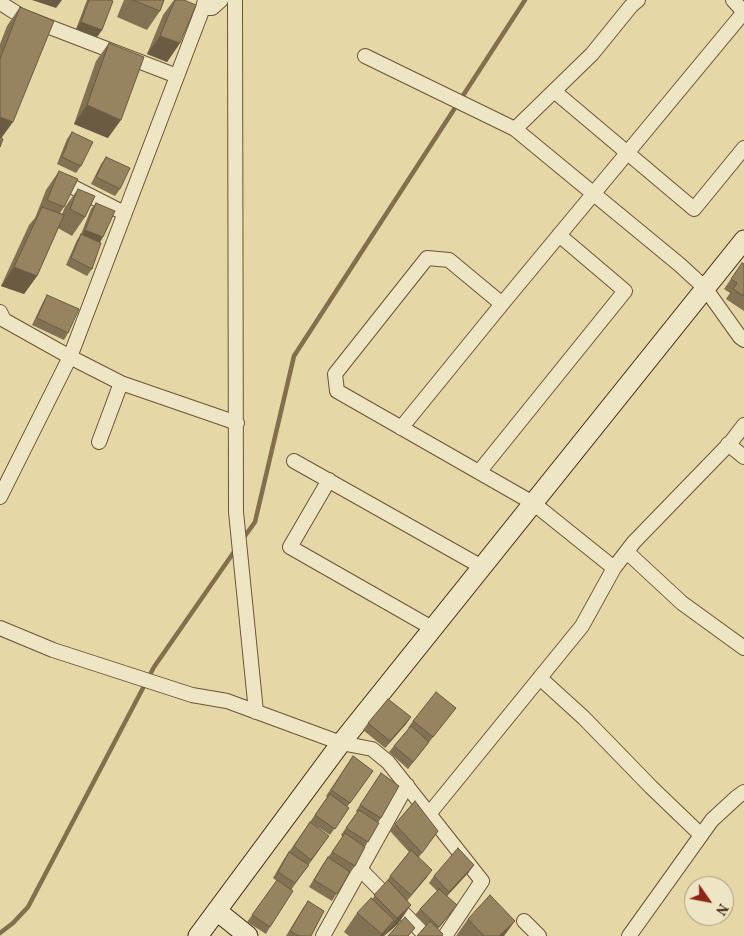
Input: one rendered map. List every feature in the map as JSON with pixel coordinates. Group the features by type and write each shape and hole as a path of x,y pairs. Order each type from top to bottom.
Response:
{"street":[{"path":"0,497 70,358 204,4 212,8 221,0"},
{"path":"235,0 236,512 256,712"},
{"path":"515,129 592,54 638,0"},
{"path":"401,428 744,12 733,0"},
{"path":"2,4 21,16 177,76"},
{"path":"365,56 515,129 680,264 705,288 744,340"},
{"path":"554,91 694,209 744,148"},
{"path":"70,186 124,213"},
{"path":"478,472 625,291 559,235"},
{"path":"198,936 341,743 744,240"},
{"path":"502,304 449,260 426,258 335,374 337,391 533,503 614,568"},
{"path":"0,312 4,320 70,358 121,383 237,423"},
{"path":"99,442 121,383"},
{"path":"429,814 582,626 614,568 634,542 744,425"},
{"path":"728,444 744,457"},
{"path":"294,461 482,567"},
{"path":"329,480 290,547 432,628"},
{"path":"627,552 682,603 744,648"},
{"path":"0,628 53,650 192,695 228,701 341,743 372,749 388,762 482,881 445,936"},
{"path":"540,678 584,718 701,835"},
{"path":"323,936 407,785"},
{"path":"629,936 712,820 744,792"},
{"path":"360,868 426,936"},
{"path":"217,911 248,936"},
{"path":"524,921 539,936"}],"building":[{"path":"89,0 113,1 102,30 81,22"},
{"path":"133,0 164,0 160,11"},
{"path":"175,0 184,0 196,5 180,43 160,36"},
{"path":"20,7 54,21 13,122 0,117 0,59"},
{"path":"109,43 144,57 121,120 87,105"},
{"path":"72,132 93,142 81,166 62,157"},
{"path":"106,157 130,168 120,189 96,177"},
{"path":"59,171 78,179 64,207 47,200"},
{"path":"78,189 95,196 85,217 70,209"},
{"path":"96,203 115,211 103,237 85,230"},
{"path":"42,207 64,215 37,276 14,267"},
{"path":"81,234 101,243 92,269 71,258"},
{"path":"742,263 744,264 744,296 733,289 737,283 731,279"},
{"path":"47,295 79,309 68,333 37,318"},
{"path":"436,692 456,708 433,737 413,721"},
{"path":"388,699 411,717 390,741 368,723"},
{"path":"411,726 429,742 413,762 394,746"},
{"path":"353,756 373,771 350,803 331,790"},
{"path":"381,773 399,786 381,818 360,805"},
{"path":"330,794 349,808 335,829 315,815"},
{"path":"415,801 438,831 422,853 395,824"},
{"path":"359,810 379,823 368,842 346,828"},
{"path":"310,822 329,836 311,860 294,846"},
{"path":"345,833 365,847 355,866 332,852"},
{"path":"458,848 474,865 449,892 434,876"},
{"path":"411,850 432,870 411,895 390,876"},
{"path":"289,852 309,865 295,883 278,872"},
{"path":"328,857 350,872 337,894 314,880"},
{"path":"277,880 293,891 270,927 252,915"},
{"path":"388,880 411,905 397,918 374,895"},
{"path":"439,889 457,905 439,927 420,909"},
{"path":"490,895 515,921 499,936 484,936 468,919"},
{"path":"371,898 394,920 382,934 357,913"},
{"path":"308,901 324,911 311,936 299,936 290,931"},
{"path":"405,917 415,928 408,936 388,936"},
{"path":"430,921 443,934 442,936 417,936"}],"waterway":[{"path":"242,540 255,522 294,356 525,0"},
{"path":"0,933 13,923 28,907 154,667 236,549"}]}
